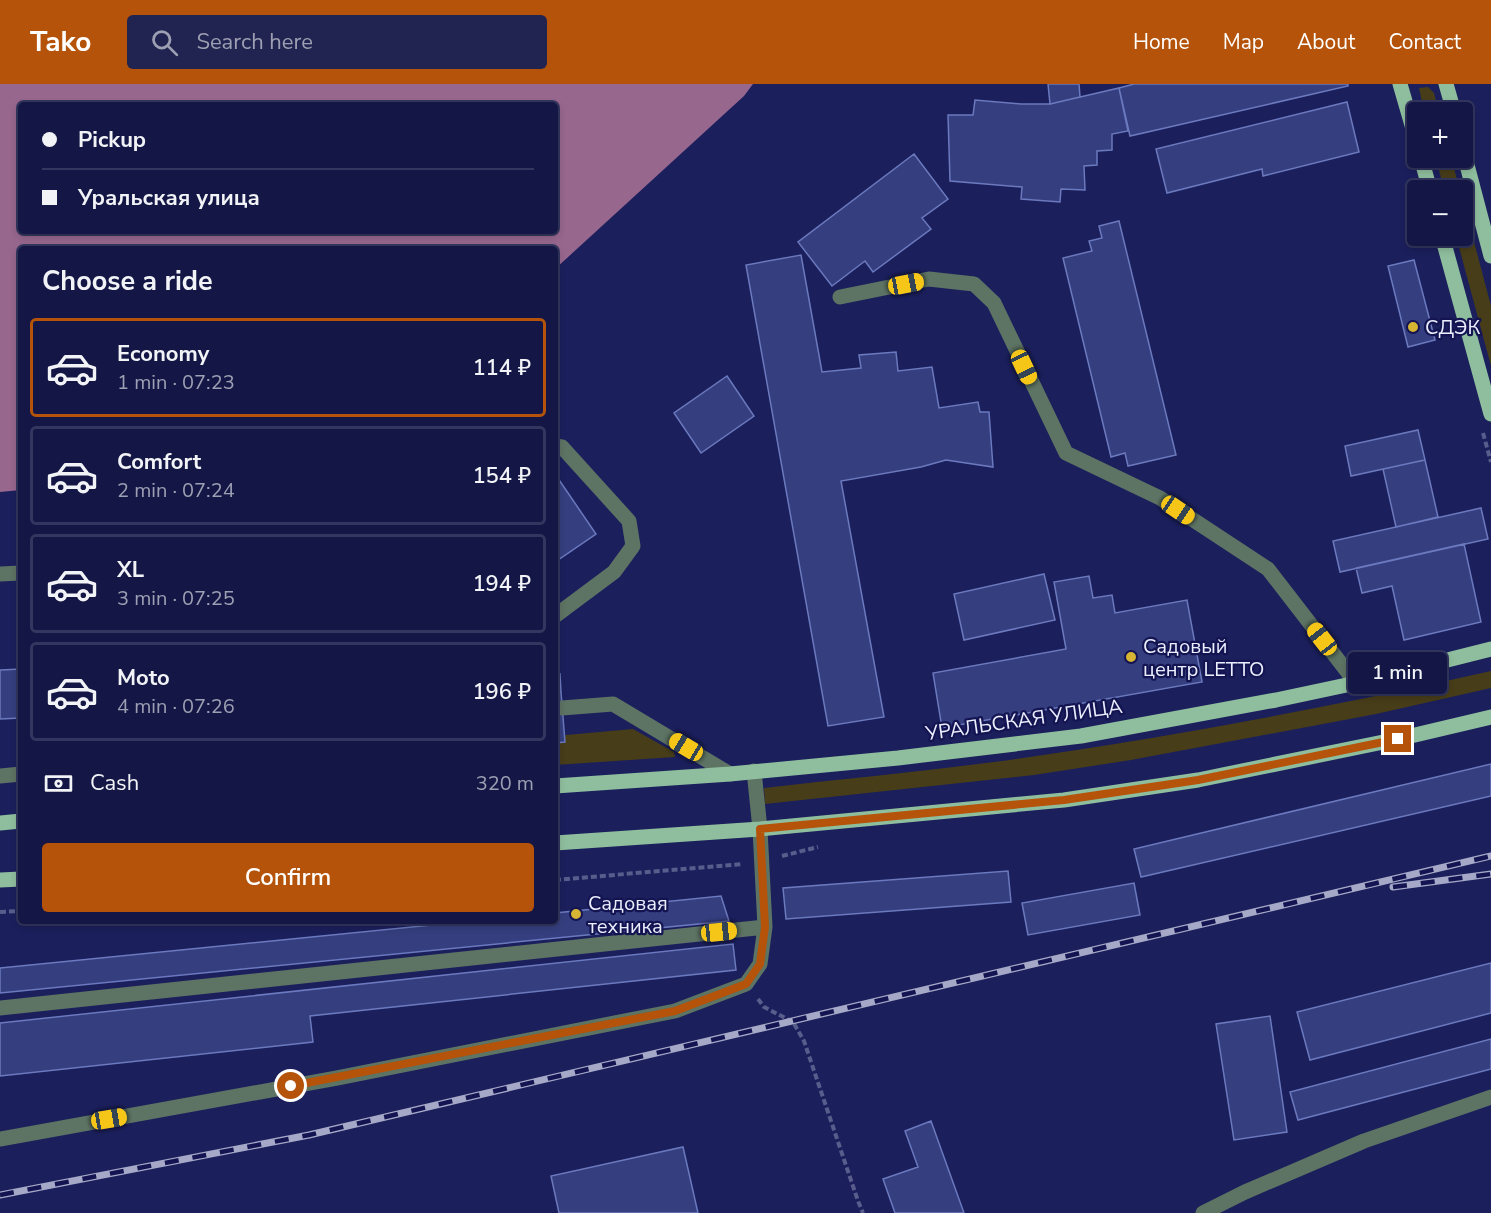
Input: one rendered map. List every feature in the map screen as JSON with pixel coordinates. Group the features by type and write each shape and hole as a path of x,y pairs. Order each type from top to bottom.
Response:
{"main road":[{"path":"1400,84 1407,108"},
{"path":"1446,84 1451,102"},
{"path":"1468,168 1491,256"},
{"path":"1445,246 1491,414"},
{"name":"УРАЛЬСКАЯ УЛИЦА","path":"558,786 730,774 898,758 1082,736 1276,700 1491,650"},
{"path":"558,843 760,829 1064,800 1198,780 1398,739 1491,717"},
{"path":"0,823 18,821"},
{"path":"0,880 18,879"}],"street":[{"path":"840,297 929,279 974,284 994,303 1066,453 1160,498 1268,569 1356,683"},
{"path":"558,446 562,447 629,521 633,546 614,572 558,614"},
{"path":"0,574 18,573"},
{"path":"562,708 613,704 730,774"},
{"path":"0,1139 337,1078 675,1011 746,984 760,964 765,927 760,829 754,771"},
{"path":"0,776 18,774"},
{"path":"0,1008 765,927"},
{"path":"1203,1213 1245,1192 1364,1141 1491,1098"}],"path":[{"path":"0,912 18,911"},
{"path":"746,984 764,1007 793,1022 804,1041 863,1213"}],"shaded area":[{"path":"0,84 753,84 744,96 558,266 558,246 18,246 18,490 0,492"},
{"path":"1428,87 1434,93 1436,102 1422,102 1419,88"},
{"path":"1438,168 1454,168 1457,180 1442,180"},
{"path":"1473,238 1491,306 1491,366 1459,246 1473,246"},
{"path":"1491,671 1491,688 1376,714 1131,760 1034,775 765,804 764,788 965,766 1057,753 1306,710"},
{"path":"633,729 674,752 675,757 558,765 558,736"}],"building":[{"path":"1048,84 1079,84 1080,97 1050,104"},
{"path":"1134,84 1348,84 1348,86 1130,136 1119,88"},
{"path":"1119,88 1128,131 1112,134 1112,150 1097,151 1097,165 1084,166 1085,190 1061,189 1060,202 1021,199 1022,187 950,181 948,115 973,115 975,100 1050,104"},
{"path":"1347,102 1359,152 1263,176 1262,169 1167,193 1156,149"},
{"path":"914,154 948,199 922,218 931,229 873,272 865,261 832,286 798,242"},
{"path":"1119,221 1176,455 1128,466 1125,453 1111,457 1063,258 1092,251 1089,241 1102,238 1099,226"},
{"path":"801,255 822,372 861,368 859,355 896,352 898,371 932,367 939,408 978,402 980,412 989,412 993,467 946,460 921,467 841,481 884,717 828,726 746,265"},
{"path":"1414,260 1435,340 1408,347 1388,266"},
{"path":"727,376 754,416 701,453 674,413"},
{"path":"1418,430 1425,460 1351,476 1345,446"},
{"path":"1425,460 1438,517 1396,527 1383,469"},
{"path":"558,478 596,534 558,560"},
{"path":"1481,508 1488,539 1340,572 1333,541"},
{"path":"1464,544 1481,622 1404,640 1392,586 1362,593 1356,568"},
{"path":"1044,574 1055,620 964,640 954,594"},
{"path":"1089,576 1093,598 1112,595 1115,613 1187,600 1202,682 942,728 933,673 1066,649 1054,582"},
{"path":"18,669 18,718 0,719 0,670"},
{"path":"558,674 560,674 561,692 558,692"},
{"path":"558,692 561,692 565,742 558,743"},
{"path":"1491,764 1491,796 1141,877 1134,849"},
{"path":"1008,871 1011,902 786,919 783,888"},
{"path":"1134,883 1140,915 1028,935 1022,903"},
{"path":"721,896 729,921 0,993 0,968 442,924 558,924 558,913"},
{"path":"733,944 736,970 310,1016 313,1042 0,1076 0,1023"},
{"path":"1491,963 1491,1013 1310,1060 1297,1012"},
{"path":"1270,1016 1287,1132 1234,1140 1216,1024"},
{"path":"1491,1039 1491,1069 1298,1120 1290,1092"},
{"path":"931,1121 964,1213 895,1213 883,1179 918,1167 905,1131"},
{"path":"683,1147 698,1213 559,1213 551,1176"}],"railway":[{"path":"0,1195 309,1135 1491,856"},
{"path":"1393,887 1491,874"}],"place":[{"name":"СДЭК","path":"1413,327"},
{"name":"Садовый центр LETTO","path":"1131,657"},
{"name":"Садовая техника","path":"576,914"}],"route":[{"path":"291,1086 675,1011 746,984 760,964 765,927 760,829 1064,800 1198,780 1398,739"}]}
